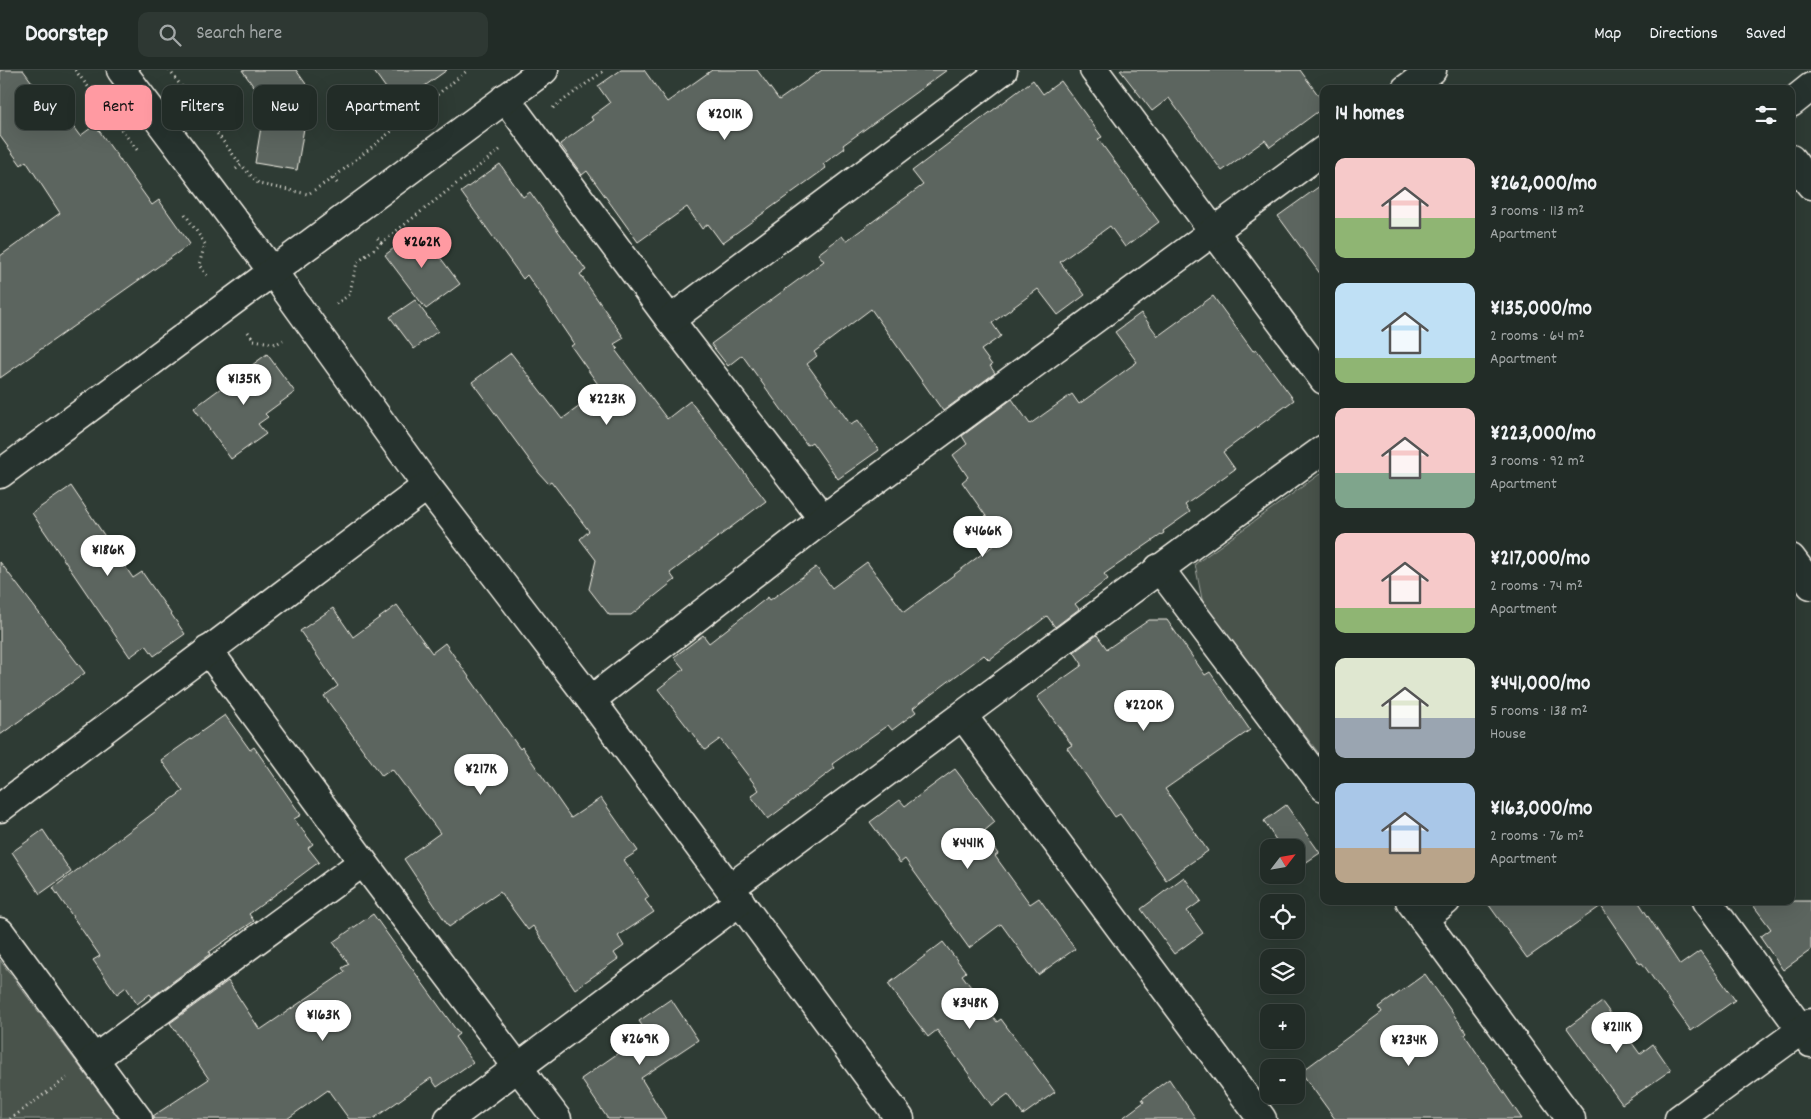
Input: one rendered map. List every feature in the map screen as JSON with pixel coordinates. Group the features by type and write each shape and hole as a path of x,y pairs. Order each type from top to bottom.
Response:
{"street":[{"path":"121,70 274,272 427,486 591,700 900,1119"},
{"path":"670,320 1003,70"},
{"path":"1094,70 1320,375"},
{"path":"1411,85 1432,70"},
{"path":"0,474 274,272 521,81 528,127 670,320 823,519"},
{"path":"1795,99 1811,87"},
{"path":"591,700 823,519 1320,153"},
{"path":"1795,163 1811,185"},
{"path":"450,1119 962,716 1159,568 1320,452"},
{"path":"0,808 427,486"},
{"path":"1795,563 1811,585"},
{"path":"1159,568 1320,782"},
{"path":"208,650 363,862 557,1119"},
{"path":"962,716 1262,1119"},
{"path":"94,1059 363,862"},
{"path":"1433,905 1416,910 1572,1119"},
{"path":"1679,1119 1808,1032 1710,905"},
{"path":"0,932 138,1119"}],"path":[{"path":"75,70 140,155"},
{"path":"169,70 241,165"},
{"path":"355,210 333,178 468,70"},
{"path":"381,243 528,127 605,70"},
{"path":"10,1119 94,1059"}],"shaded area":[{"path":"1320,474 1320,755 1203,604 1195,564"},
{"path":"0,960 119,1119 0,1119"}],"building":[{"path":"0,70 23,70 34,85 15,85 15,130 75,129 80,136 88,130 99,130 152,205 159,200 190,244 0,378 0,256 60,213 26,161 21,165 0,136"},
{"path":"242,70 296,70 307,85 253,85"},
{"path":"373,70 447,70 426,85 384,85"},
{"path":"621,70 644,70 667,102 712,70 757,70 779,100 822,70 947,70 843,145 845,148 823,164 826,168 722,243 708,224 702,229 687,207 638,242 587,171 582,175 560,144 593,120 591,117 610,103 598,86"},
{"path":"1120,70 1300,70 1320,98 1320,110 1270,147 1265,140 1222,171 1169,98 1152,111"},
{"path":"1033,80 1043,94 1061,81 1102,137 1098,139 1159,222 1125,247 1110,226 1060,262 1085,295 1058,315 1038,289 992,323 1001,336 981,350 992,365 990,366 995,373 943,411 871,309 814,352 817,356 807,364 851,425 858,420 879,450 838,479 812,442 807,445 742,355 728,366 711,344 824,261 818,254 842,236 846,241 923,185 912,171"},
{"path":"260,130 304,130 297,170 255,163"},
{"path":"500,164 523,197 530,192 586,270 580,274 624,338 614,344 618,349 616,351 667,419 690,401 766,501 670,573 675,580 631,615 609,615 589,589 596,560 580,539 589,531 551,481 548,483 539,473 472,382 511,353 562,419 602,390 571,346 574,344 527,275 523,279 461,192"},
{"path":"1320,186 1320,274 1278,216"},
{"path":"419,229 460,284 426,309 385,255"},
{"path":"1213,296 1253,351 1256,349 1294,400 1223,452 1235,469 1185,505 1190,512 1163,531 1164,533 1104,574 1108,579 1075,604 1079,609 1055,627 1047,616 989,660 984,655 913,708 916,712 892,730 888,725 832,764 835,768 768,819 751,796 759,790 720,739 705,750 658,689 684,669 674,657 703,635 709,643 768,597 770,600 816,567 832,588 867,562 904,612 1002,539 962,482 968,477 953,455 967,444 962,436 1012,399 1030,424 1072,394 1079,404 1137,362 1115,332 1141,313 1158,336"},
{"path":"415,300 438,331 414,349 390,317"},
{"path":"267,354 295,392 265,414 268,417 258,424 266,434 231,459 194,408"},
{"path":"71,486 133,578 142,572 185,634 154,656 146,645 130,657 32,513"},
{"path":"0,562 85,673 0,735"},
{"path":"397,605 432,653 445,643 520,749 522,747 571,818 601,798 638,851 624,860 649,897 645,900 654,912 618,936 624,946 614,953 618,959 575,989 533,926 528,930 500,892 449,927 404,859 440,833 392,769 382,776 324,696 338,686 300,631 333,608 353,637"},
{"path":"1149,620 1167,620 1205,675 1210,672 1250,730 1165,789 1208,851 1166,880 1120,814 1115,817 1067,748 1072,745 1037,697 1081,666 1082,664 1074,652 1097,635 1107,649"},
{"path":"225,715 250,750 254,747 301,815 294,819 313,844 308,848 319,862 249,914 254,921 209,952 210,954 152,997 150,994 137,1004 126,987 117,994 93,960 100,956 53,888 183,791 161,760"},
{"path":"955,769 995,822 983,832 998,854 995,856 1030,904 1039,898 1075,949 1038,975 1001,924 969,948 905,859 900,863 870,822 900,800 905,806"},
{"path":"1286,805 1320,853 1305,863 1305,839 1275,839 1264,821"},
{"path":"43,830 71,872 40,894 12,852"},
{"path":"1184,877 1201,901 1187,911 1203,933 1174,954 1141,909"},
{"path":"1795,901 1811,901 1811,950 1783,970 1760,937 1771,929 1753,905 1795,905"},
{"path":"1489,905 1641,905 1680,965 1700,951 1735,1000 1691,1031 1642,963 1640,964 1601,906 1527,958"},
{"path":"373,914 459,1034 455,1037 473,1062 437,1087 431,1078 373,1119 349,1119 328,1090 287,1119 153,1119 153,1116 209,1079 170,1023 228,981 260,1030 345,972 342,968 349,964 333,942"},
{"path":"943,942 966,972 962,975 997,1022 1001,1019 1055,1092 1023,1115 1008,1094 992,1106 937,1030 928,1037 888,984"},
{"path":"1425,974 1466,1032 1464,1034 1522,1119 1335,1119 1305,1078 1305,1069 1382,1012 1379,1007"},
{"path":"671,999 698,1040 641,1078 666,1119 608,1119 581,1079 647,1033 639,1021"},
{"path":"1602,1002 1640,1054 1653,1044 1671,1070 1622,1104 1567,1028"},
{"path":"1169,1079 1196,1119 1121,1119 1144,1102 1142,1099"}]}
